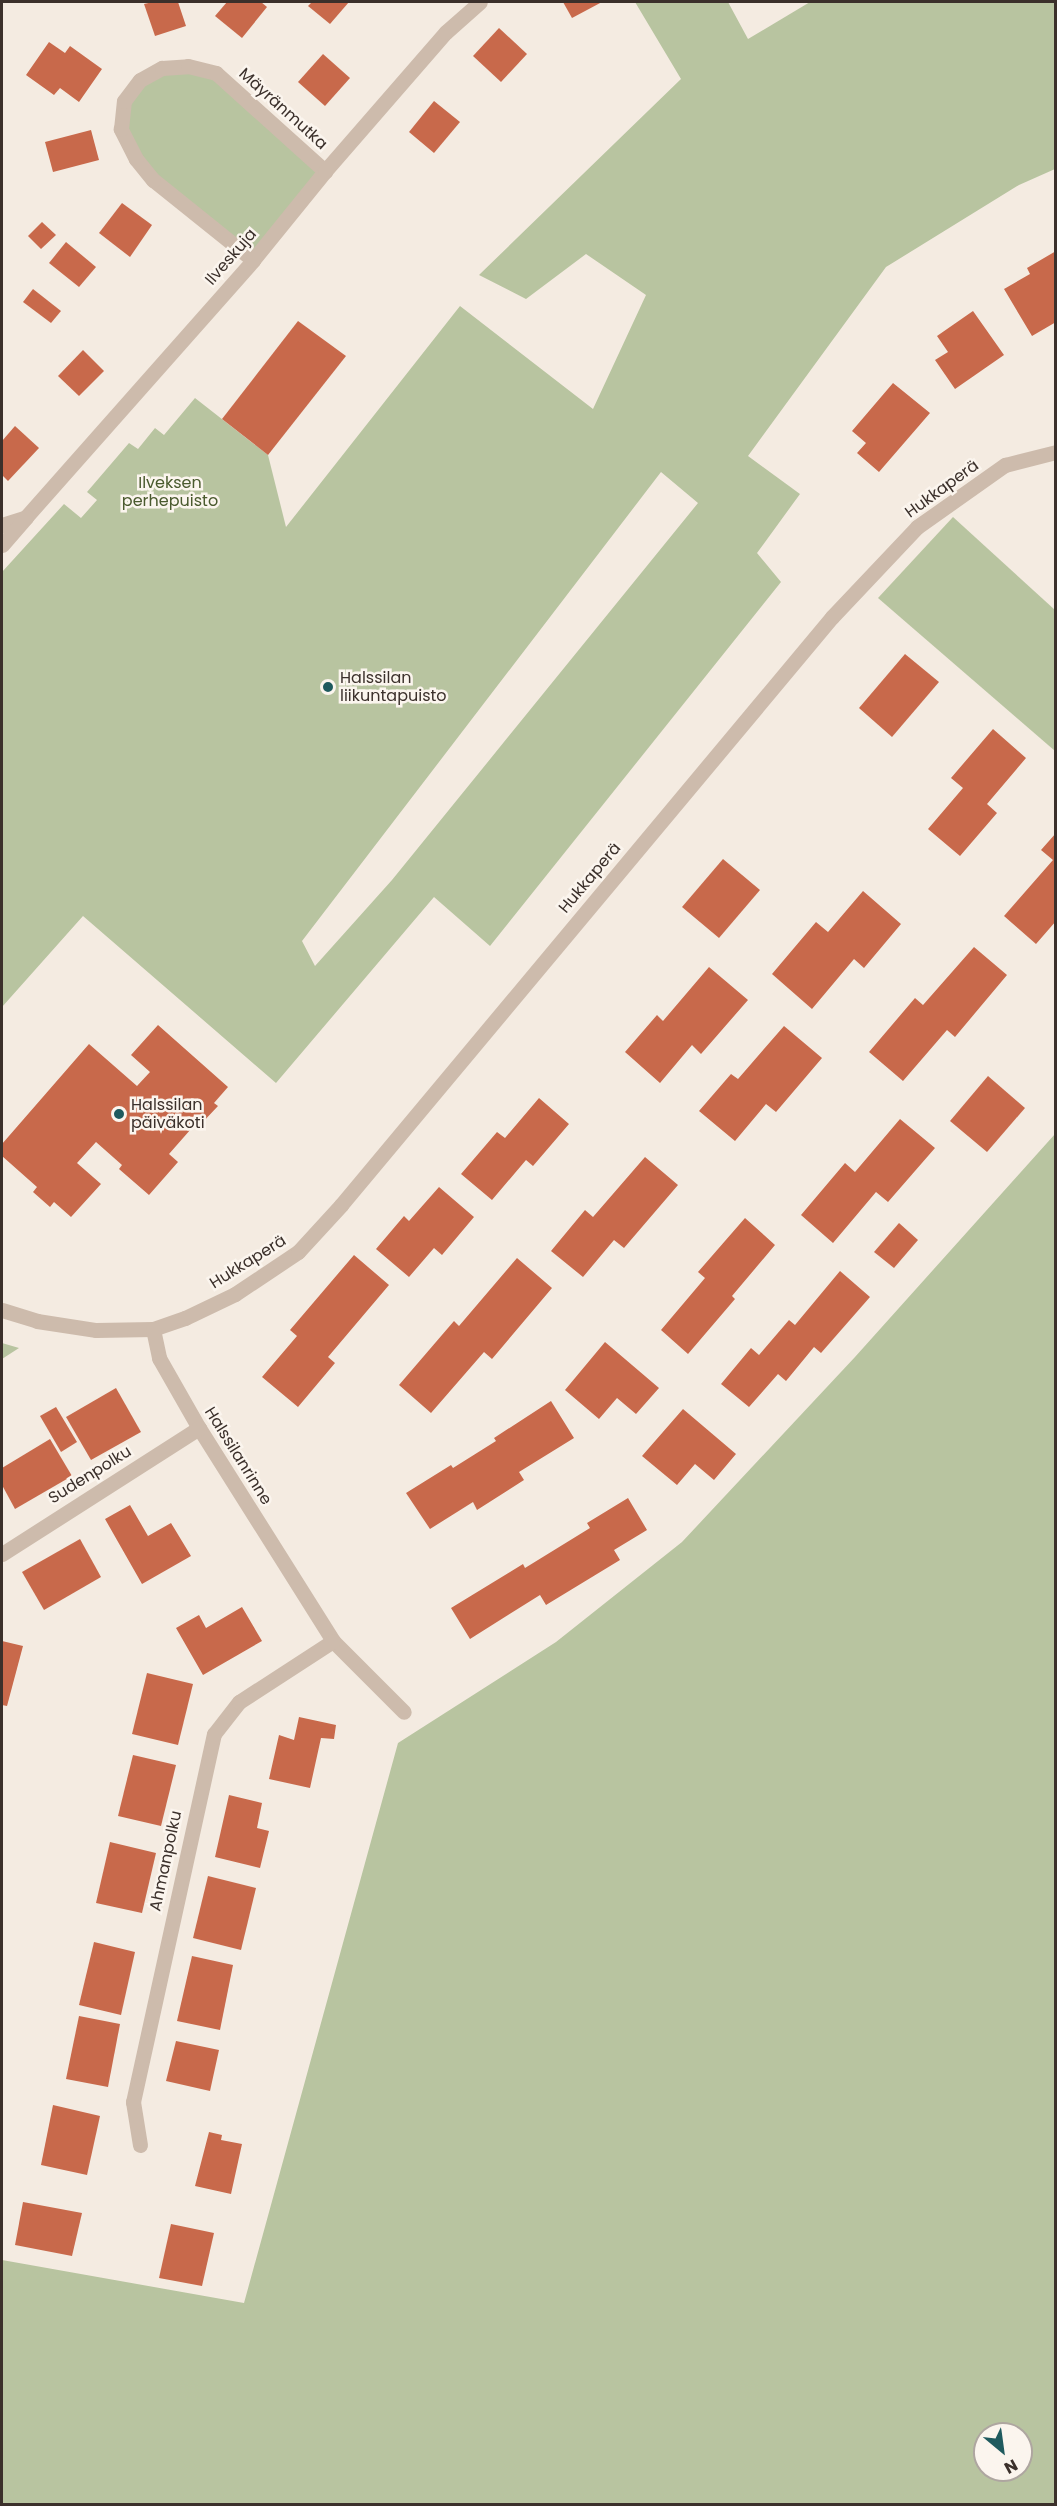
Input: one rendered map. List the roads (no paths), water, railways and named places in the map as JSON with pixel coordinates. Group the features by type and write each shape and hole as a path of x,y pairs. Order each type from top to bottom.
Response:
{"street":[{"name":"Ilveskuja","path":"2,545 253,260 325,171 446,32 480,2"},
{"name":"Mäyränmutka","path":"253,260 153,180 136,159 121,129 124,101 140,80 162,68 188,66 216,73 325,171"},
{"name":"Hukkaperä","path":"153,1329 184,1318 235,1294 298,1252 341,1205 832,617 887,558 917,527 1005,465 1056,452"},
{"path":"2,525 26,517"},
{"path":"2,1310 37,1322 96,1330 153,1329"},
{"name":"Halssilanrinne","path":"153,1329 159,1358 199,1428 333,1641 404,1712"},
{"name":"Sudenpolku","path":"2,1554 199,1428"},
{"name":"Ahmanpolku","path":"140,2145 133,2102 214,1734 239,1702 333,1641"}],"place":[{"name":"Halssilan liikuntapuisto","path":"328,687"},
{"name":"Halssilan päiväkoti","path":"119,1114"}],"park label":[{"name":"Ilveksen perhepuisto","path":"170,492"}]}
